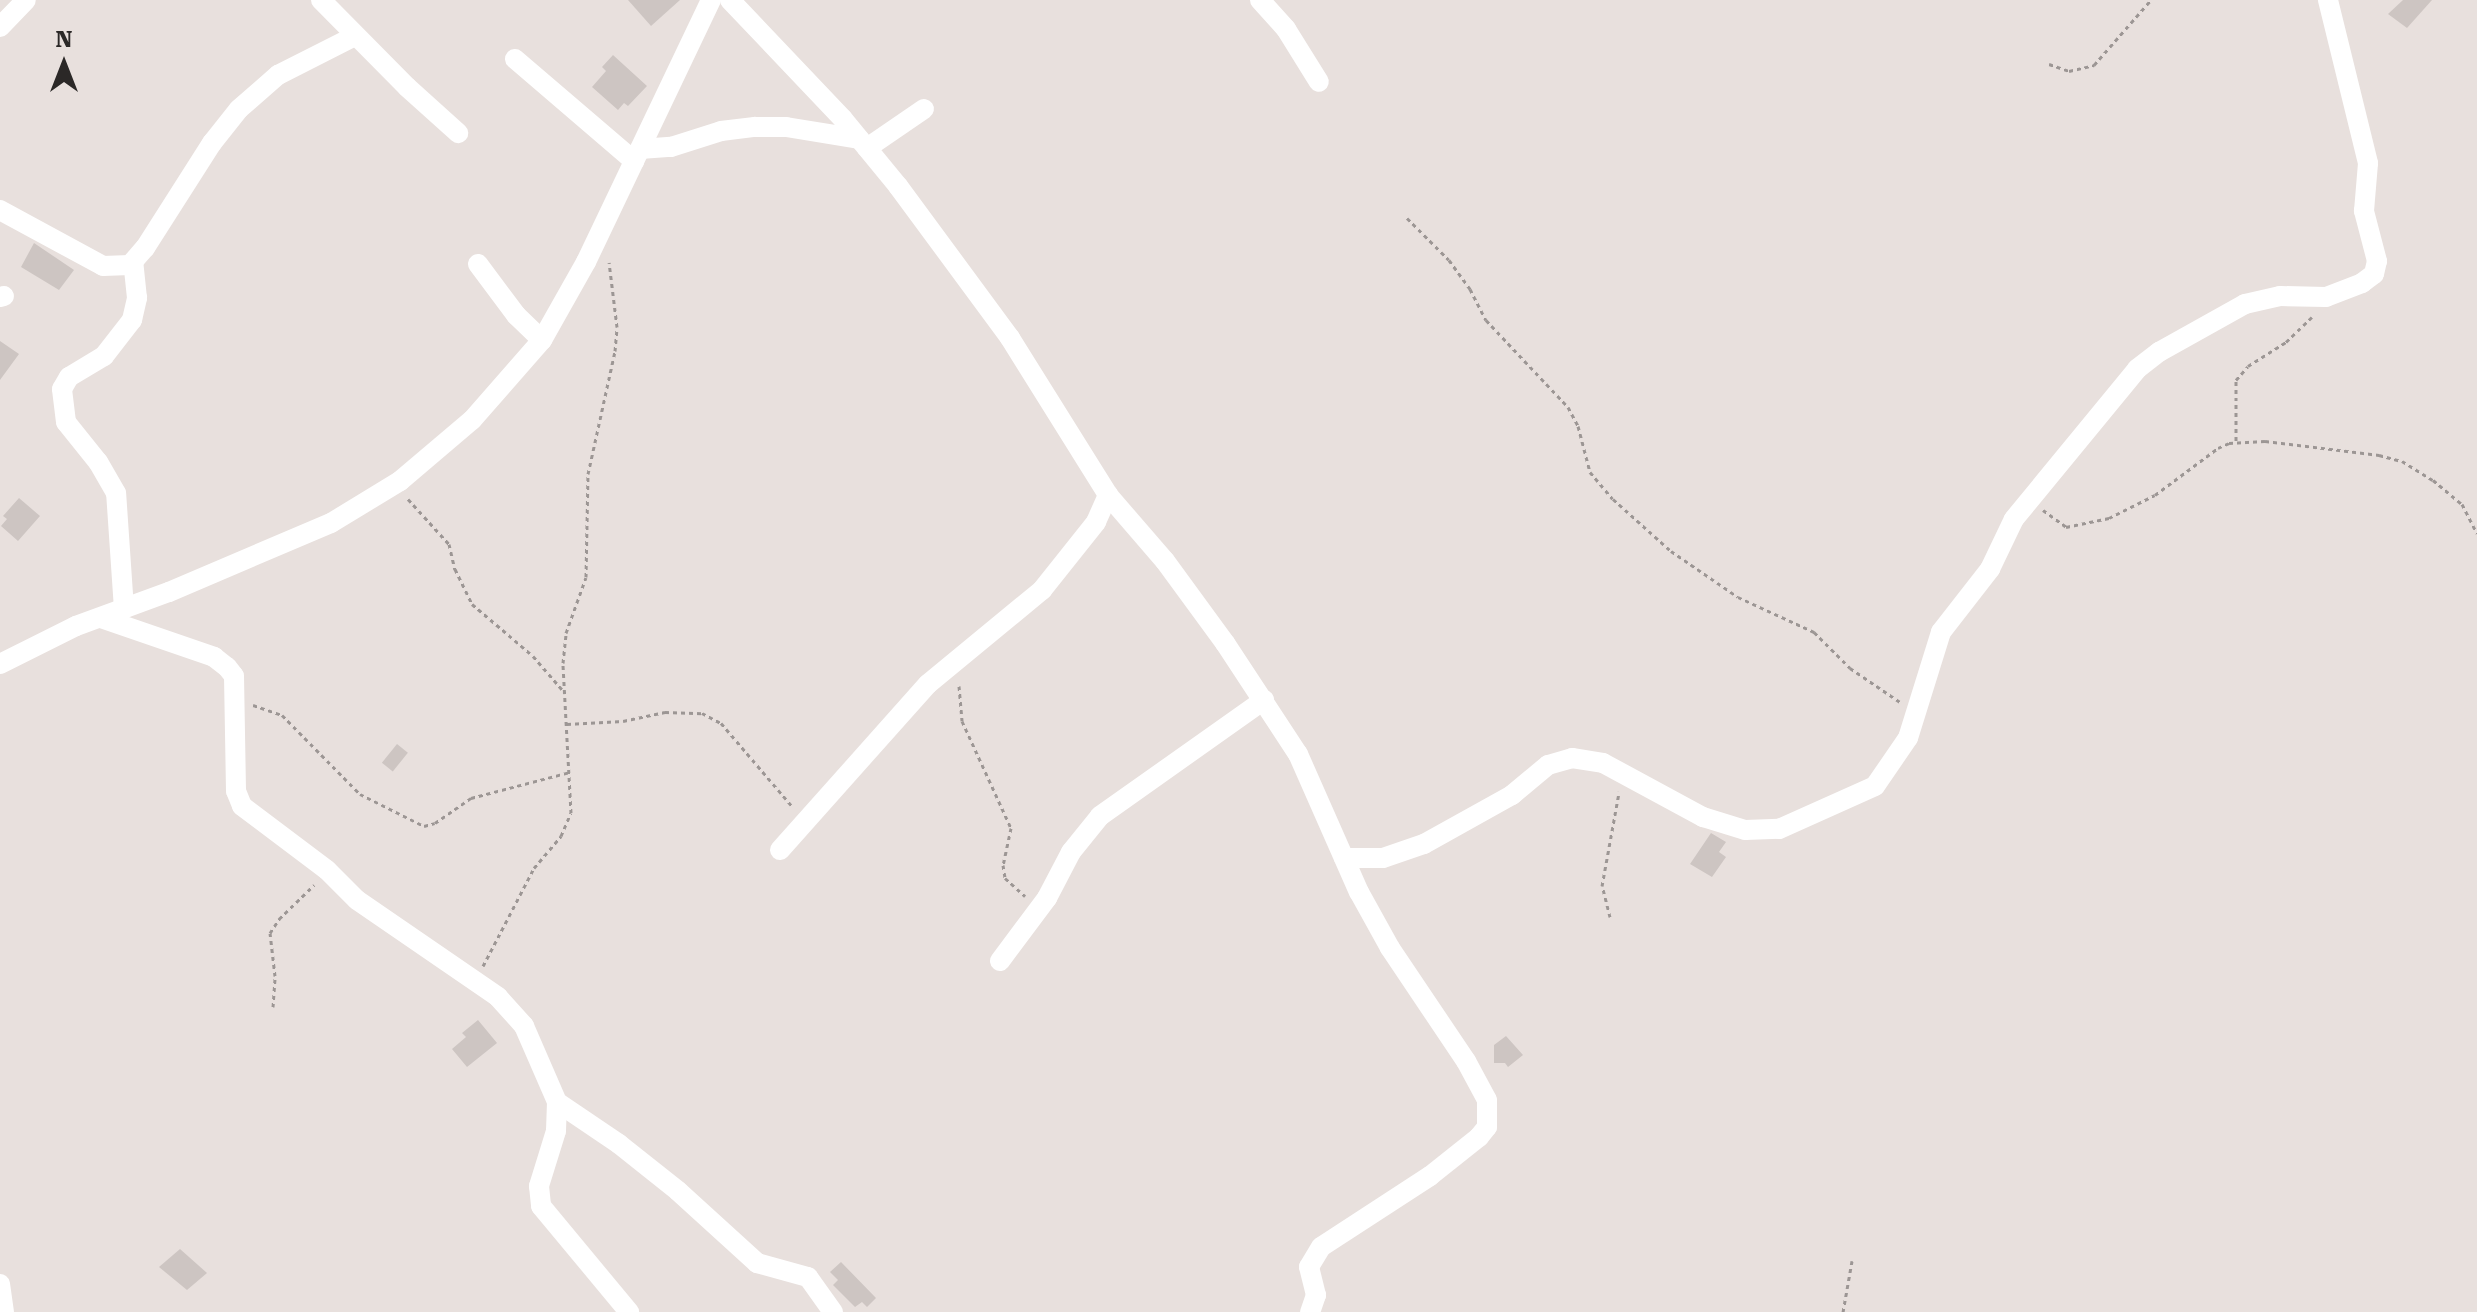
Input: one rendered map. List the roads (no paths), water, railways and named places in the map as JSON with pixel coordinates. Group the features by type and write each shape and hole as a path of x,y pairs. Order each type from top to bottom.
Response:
{"street":[{"path":"0,26 26,0"},
{"path":"321,0 458,133"},
{"path":"4,655 331,523 396,484 488,405 542,340 593,245 711,0"},
{"path":"730,0 863,144 1010,338 1108,495 1165,561 1264,700 1312,779 1359,892 1390,948 1471,1069 1487,1100 1487,1127 1479,1137 1430,1176 1321,1247 1309,1267 1316,1295 1310,1312"},
{"path":"1260,0 1286,29 1319,82"},
{"path":"1344,858 1383,858 1424,844 1512,795 1559,760 1584,758 1622,772 1726,826 1765,832 1875,786 1903,748 1941,632 1990,569 2009,527 2137,369 2159,352 2256,300 2280,296 2318,298 2369,280 2377,267 2364,211 2368,163 2328,0"},
{"path":"0,210 103,266 119,268 133,262 222,128 239,109 278,75 355,36"},
{"path":"515,59 637,155"},
{"path":"637,155 721,131 755,127 786,127 863,144 924,109"},
{"path":"124,609 116,493 98,462 66,422 62,389 69,377 104,356 132,320 137,298 133,262"},
{"path":"478,264 516,315 542,340"},
{"path":"780,850 908,705 1042,590 1096,522 1108,495"},
{"path":"101,618 214,657 234,676 236,791 242,806 327,870 357,900 498,997 524,1026 557,1102 556,1131 539,1186 541,1206 629,1312"},
{"path":"1000,961 1040,908 1071,852 1100,816 1264,700"},
{"path":"557,1102 619,1144 678,1191 757,1263 808,1277 833,1312"},
{"path":"0,1284 4,1312"}]}
